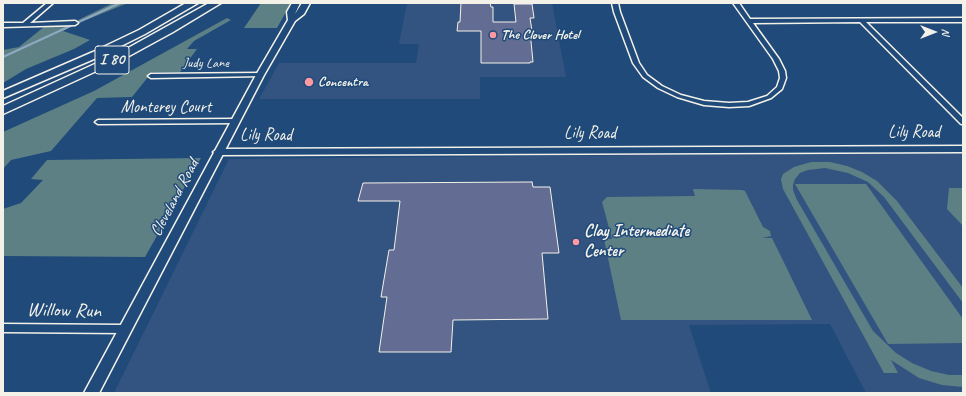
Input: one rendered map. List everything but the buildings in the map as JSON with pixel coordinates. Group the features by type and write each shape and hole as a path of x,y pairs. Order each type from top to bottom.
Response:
{"highway":[{"name":"I 80","path":"3,95 97,54 142,32 194,3"},
{"name":"I 80","path":"3,110 125,54 216,3"}],"main road":[{"name":"Cleveland Road","path":"292,20 291,12 296,3"},
{"name":"Cleveland Road","path":"91,393 260,75 292,20 301,12 306,3"}],"street":[{"path":"25,24 50,3"},
{"path":"615,3 636,63 652,82 669,92 691,100 716,105 738,105 760,101 769,97 776,93 783,83 782,71 779,64 736,3"},
{"path":"861,20 963,122"},
{"path":"750,21 960,20 963,24"},
{"path":"3,24 75,23"},
{"name":"Judy Lane","path":"151,76 260,75"},
{"name":"Monterey Court","path":"98,122 235,121"},
{"name":"Lily Road","path":"218,152 963,149"},
{"name":"Willow Run","path":"3,328 124,329"}],"shaded area":[{"path":"407,3 552,3 566,77 480,77 480,99 259,99 279,63 416,63 419,44 399,44"},
{"name":"Clay Intermediate Center","path":"963,152 963,393 866,393 830,324 689,325 711,393 114,393 229,159"}],"green space":[{"path":"113,3 128,3 86,20 76,21"},
{"path":"261,3 291,3 277,28 244,28"},
{"path":"227,18 231,20 194,41 187,49 197,49 180,72 152,72 132,97 97,98 51,151 11,160 3,169 3,132 94,91"},
{"path":"75,25 63,31 90,40 74,49 26,69 3,83 3,50 19,47 45,26"},
{"path":"201,158 145,257 3,256 3,209 21,203 43,180 31,179 47,160"},
{"path":"811,162 830,162 847,166 862,172 877,181 897,201 963,288 963,303 884,197 868,182 848,173 825,168 808,170 800,173 795,179 793,190 797,200 873,331 896,353 912,363 931,371 949,375 963,375 963,387 942,385 919,378 891,360 898,373 884,373 783,189 781,179 783,174 794,167"},
{"path":"795,184 866,184 963,319 963,343 888,344"},
{"path":"949,188 963,188 963,226 947,209"},
{"path":"693,189 745,191 763,227 770,231 771,236 762,238 772,238 812,320 621,320 604,239 612,239 602,202 607,197 695,196"}],"waterway":[{"path":"3,57 120,3"}],"place":[{"name":"The Clover Hotel","path":"493,35"},
{"name":"Concentra","path":"309,82"},
{"name":"Clay Intermediate Center","path":"576,242"}]}
